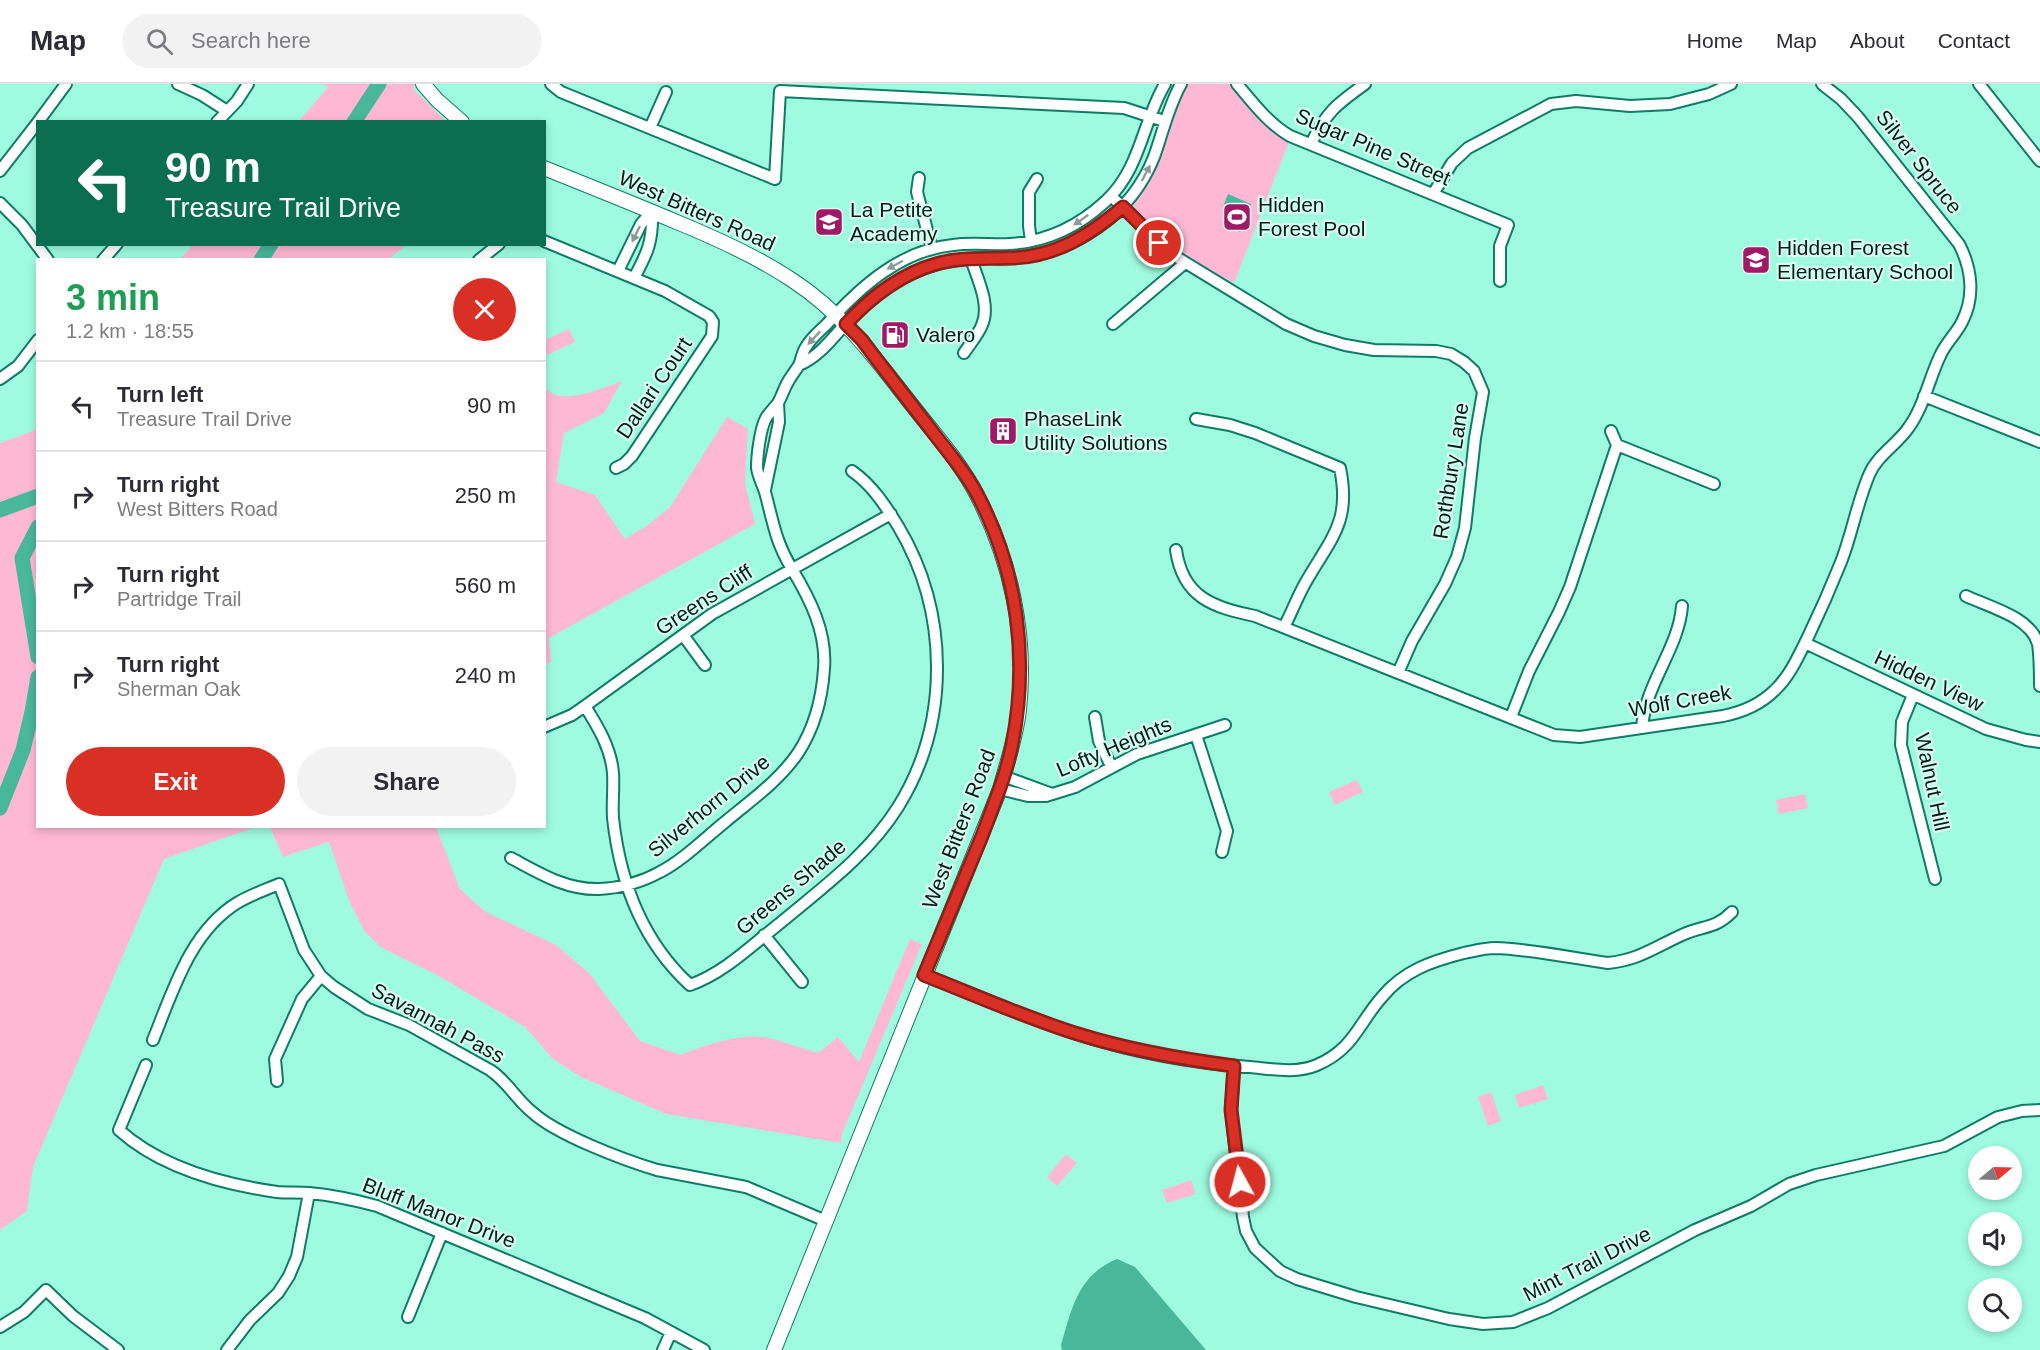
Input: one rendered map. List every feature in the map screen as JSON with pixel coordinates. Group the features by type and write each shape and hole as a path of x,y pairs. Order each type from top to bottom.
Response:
{"main road":[{"path":"423,84 460,120"},
{"name":"West Bitters Road","path":"546,169 710,235 758,259 794,280 840,319 862,340 955,460 976,493 1005,562 1015,602 1021,662 1018,711 1012,748 1001,782 774,1350"}],"street":[{"path":"39,120 66,84"},
{"path":"178,84 202,95 227,111"},
{"path":"219,120 249,84"},
{"path":"551,84 561,92 775,179 780,90 1124,108 1164,120"},
{"path":"840,319 846,301 878,275 932,249 952,244 1011,244 1031,241 1075,225 1111,196 1122,184 1135,161 1156,100 1165,84"},
{"path":"840,319 905,277 936,264 972,259 1034,256 1071,244 1103,224 1123,207 1146,174 1154,156 1164,120 1180,84"},
{"name":"Sugar Pine Street","path":"1237,84 1276,128 1508,225 1500,246 1500,281"},
{"path":"1311,144 1329,111 1365,84"},
{"path":"1433,194 1452,164 1468,148 1551,104 1576,101 1630,106 1670,104 1709,94 1731,84"},
{"name":"Silver Spruce","path":"1822,84 1841,99 1857,117 1959,244 1970,275"},
{"path":"1979,84 2040,161"},
{"path":"650,128 666,92"},
{"path":"0,171 36,125"},
{"path":"919,178 917,192 932,249"},
{"path":"1031,241 1029,192 1037,179"},
{"path":"1111,196 1159,243 1185,263 1113,324"},
{"path":"0,203 22,225 36,244"},
{"path":"618,271 641,224 652,211"},
{"path":"546,242 634,278 644,259 653,233 652,211"},
{"path":"1011,244 1012,258"},
{"path":"105,258 115,246"},
{"path":"481,258 496,246"},
{"path":"964,353 984,322 985,311 972,259"},
{"name":"Rothbury Lane","path":"1185,263 1235,291 1286,324 1314,336 1374,350 1436,351 1451,354 1474,371 1483,392 1475,438 1465,528 1457,556 1445,584 1412,641 1398,673"},
{"name":"Wolf Creek","path":"1176,550 1182,574 1190,587 1202,599 1232,611 1256,616 1554,735 1572,737 1642,728 1729,714 1754,706 1784,681 1805,643 1841,562 1869,474 1877,460 1909,427 1941,354 1962,323 1971,292 1970,275"},
{"name":"Dallari Court","path":"616,468 632,456 712,336 713,322 709,315 665,291 634,278"},
{"name":"Silverhorn Drive","path":"510,858 575,887 600,889 626,885 660,873 709,836 780,776 797,754 807,737 821,699 825,664 819,626 813,606 791,568 775,533 765,491 757,472 765,419 778,403 788,381 799,365 812,360 840,319"},
{"path":"0,379 18,366 36,343"},
{"path":"1924,396 2040,442"},
{"name":"Silverhorn Drive","path":"765,491 779,422 778,403"},
{"path":"1196,418 1255,433 1340,468 1344,501 1337,531 1306,582 1284,627"},
{"path":"1511,717 1529,671 1570,588 1617,445 1611,431"},
{"path":"1617,445 1714,484"},
{"path":"760,446 774,448"},
{"name":"Greens Shade","path":"626,885 653,943 690,985 718,972 848,867 898,807 918,768 930,730 937,685 934,627 916,561 891,514 867,482 852,471"},
{"name":"Greens Cliff","path":"546,726 572,715 720,609 891,514"},
{"path":"1966,596 2022,622 2034,632 2039,646 2040,686"},
{"path":"1642,728 1647,699 1680,624 1682,606"},
{"path":"683,635 705,665"},
{"name":"Hidden View","path":"1805,643 1986,729 2026,741 2040,742"},
{"name":"Walnut Hill","path":"1913,696 1902,722 1901,745 1935,879"},
{"path":"585,706 602,734 612,762 613,815 617,851 626,885"},
{"path":"1095,717 1099,741 1111,766"},
{"name":"Lofty Heights","path":"1001,782 1052,794 1075,787 1137,754 1225,725"},
{"path":"1196,735 1227,831 1222,852"},
{"name":"Savannah Pass","path":"153,1040 185,964 211,926 235,904 279,884 297,937 321,976 356,1003 409,1025 500,1076 533,1114 574,1137 657,1170 746,1187 826,1221"},
{"path":"924,975 1076,1034 1138,1050 1234,1066 1297,1070 1316,1065 1337,1054 1355,1037 1376,1004 1394,985 1414,970 1438,960 1494,948 1608,963 1618,962 1649,953 1684,934 1713,926 1722,922 1732,912"},
{"path":"764,935 802,982"},
{"path":"277,1081 275,1059 302,999 321,976"},
{"name":"Bluff Manor Drive","path":"146,1065 119,1130 157,1157 207,1177 278,1192 309,1193 350,1199 377,1206 645,1318 704,1350"},
{"name":"Mint Trail Drive","path":"1234,1066 1231,1110 1243,1216 1246,1231 1265,1258 1280,1271 1314,1285 1449,1319 1483,1324 1513,1322 1548,1308 1695,1230 1750,1206 1804,1178 1944,1146 1998,1117 2022,1111 2040,1110"},
{"path":"227,1350 250,1320 278,1293 289,1276 297,1257 309,1193"},
{"path":"408,1317 442,1233"},
{"path":"0,1327 24,1312 46,1290 73,1316 118,1350"},
{"path":"663,1350 671,1332"}],"shaded area":[{"path":"323,84 415,84 413,89 445,120 300,120 328,87"},
{"path":"1186,84 1233,84 1290,139 1234,283 1185,256 1135,209 1134,202 1160,157 1170,118"},
{"name":"Hidden Forest Pool","path":"1228,194 1251,204 1240,232 1225,226 1233,208 1224,204"},
{"path":"192,246 405,246 390,258 181,258"},
{"path":"569,329 575,342 547,355 546,340"},
{"path":"622,381 604,413 564,433 556,482 595,495 625,539 648,525 670,507 727,417 748,429 745,483 755,524 549,638 551,662 546,663 546,388 561,396 593,392"},
{"path":"36,427 36,828 253,828 164,859 33,1167 27,1211 0,1230 0,443 33,431"},
{"path":"1357,780 1363,792 1335,805 1329,792"},
{"path":"1805,794 1808,808 1779,814 1776,800"},
{"path":"270,828 436,828 460,889 486,912 556,945 589,973 640,1041 681,1055 700,1047 747,1037 768,1038 818,1053 838,1037 859,1062 910,939 922,944 842,1134 841,1143 666,1114 581,1077 553,1059 525,1027 437,975 382,948 365,932 350,903 329,842 283,857"},
{"path":"1543,1085 1548,1099 1519,1108 1515,1095"},
{"path":"1491,1092 1501,1121 1488,1126 1478,1097"},
{"path":"1066,1154 1077,1163 1057,1186 1047,1177"},
{"path":"1191,1180 1196,1194 1167,1203 1162,1190"},
{"path":"1117,1259 1135,1267 1206,1350 1062,1350 1061,1345 1073,1306 1085,1283 1093,1274"}],"waterway":[{"path":"355,120 379,84"},
{"path":"262,258 270,246"},
{"path":"0,510 36,497"},
{"path":"36,531 22,558 36,645"},
{"path":"0,808 23,750 36,689"}],"place":[{"name":"Hidden Forest Pool","path":"1237,217"},
{"name":"La Petite Academy","path":"829,222"},
{"name":"Hidden Forest Elementary School","path":"1756,260"},
{"name":"Valero","path":"895,335"},
{"name":"PhaseLink Utility Solutions","path":"1003,431"}],"route":[{"path":"1159,243 1123,207 1085,236 1055,250 1034,256 955,260 923,268 891,285 857,312 846,324 862,340 955,460 976,493 1005,562 1019,630 1021,681 1012,748 992,810 924,975 1076,1034 1128,1048 1234,1066 1231,1110 1240,1182"}]}
